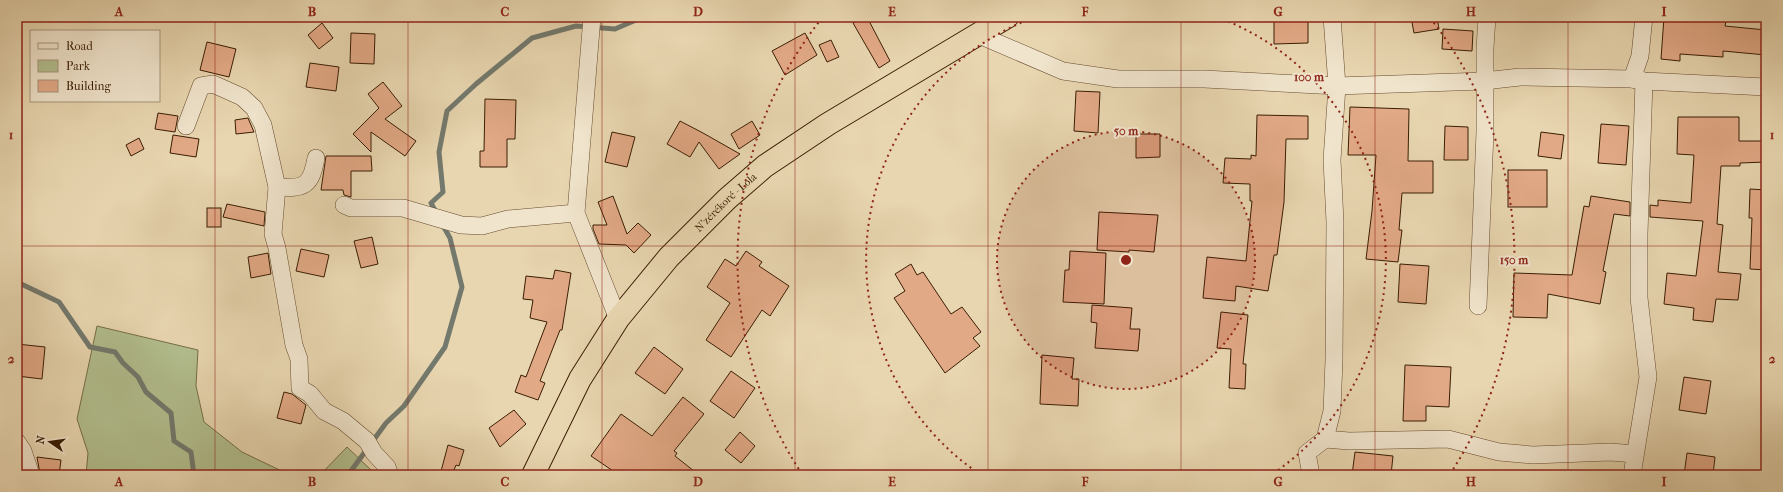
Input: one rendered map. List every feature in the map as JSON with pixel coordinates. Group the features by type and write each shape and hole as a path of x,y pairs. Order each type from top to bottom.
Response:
{"highway":[{"name":"N'zérékoré - Lola","path":"533,475 580,379 618,319 669,258 727,199 765,166 828,124 1007,17"}],"street":[{"path":"592,17 576,213 618,319"},
{"path":"1311,475 1307,453 1325,440 1332,411 1335,222 1332,160 1337,86 1332,17"},
{"path":"1478,306 1484,139 1484,81 1488,17"},
{"path":"1632,475 1642,422 1648,377 1639,298 1638,80 1644,17"},
{"path":"979,35 1045,65 1077,74 1118,79 1204,79 1337,86 1484,81 1520,77 1638,80 1766,87"},
{"path":"186,126 201,86 213,84 242,97 254,108 263,125 277,187 273,234 294,345 299,359 300,388 310,394 324,411 343,421 366,441 374,453 387,467 390,475"},
{"path":"277,187 294,188 308,184 313,175 316,158"},
{"path":"344,205 351,208 403,208 461,225 482,226 508,219 576,213"},
{"path":"1325,440 1349,442 1448,439 1500,452 1533,455 1610,452 1635,454"},
{"path":"17,442 23,451 30,472 29,475"}],"green space":[{"path":"97,326 198,350 196,386 204,422 242,452 290,475 86,475 88,453 77,419"},
{"path":"347,447 371,470 373,475 320,475"}],"building":[{"path":"867,17 890,61 879,68 853,23"},
{"path":"1274,17 1308,17 1308,43 1274,44"},
{"path":"1411,17 1437,17 1439,29 1414,33"},
{"path":"1664,17 1726,21 1725,26 1766,30 1766,55 1723,51 1723,57 1680,54 1680,61 1661,59"},
{"path":"322,23 333,38 319,49 308,35"},
{"path":"1443,29 1473,31 1472,51 1442,49"},
{"path":"351,33 375,34 374,64 350,63"},
{"path":"805,33 817,55 785,75 772,51"},
{"path":"831,40 839,57 827,62 819,45"},
{"path":"207,42 236,49 229,77 200,70"},
{"path":"310,63 339,67 336,91 306,87"},
{"path":"383,82 402,106 385,119 416,141 405,156 371,132 371,152 353,134 379,108 368,94"},
{"path":"1076,91 1100,92 1098,133 1074,131"},
{"path":"485,99 516,100 515,139 507,139 507,167 480,167 480,151 484,151"},
{"path":"1350,107 1409,109 1408,161 1433,161 1433,193 1402,193 1399,230 1402,230 1398,262 1366,259 1372,211 1376,155 1348,155"},
{"path":"158,113 178,116 175,132 155,129"},
{"path":"1257,115 1308,116 1308,139 1286,139 1284,202 1277,255 1274,255 1268,291 1236,286 1235,301 1203,298 1207,257 1246,261 1252,201 1250,201 1250,184 1223,183 1225,158 1251,159 1251,155 1256,156"},
{"path":"1678,117 1739,117 1739,141 1766,141 1766,162 1740,163 1740,166 1721,166 1717,224 1723,225 1718,272 1741,274 1738,300 1716,299 1713,322 1693,320 1694,308 1664,304 1667,273 1696,276 1703,221 1650,217 1650,205 1658,206 1658,200 1691,203 1694,155 1677,154"},
{"path":"248,118 254,132 236,134 235,120"},
{"path":"680,121 740,154 719,169 699,142 690,157 667,144"},
{"path":"752,121 760,135 739,149 731,134"},
{"path":"1601,124 1629,126 1626,165 1598,163"},
{"path":"1445,126 1468,127 1468,160 1444,160"},
{"path":"612,132 635,137 627,167 605,162"},
{"path":"1541,132 1564,135 1561,159 1538,156"},
{"path":"1136,134 1160,134 1160,157 1136,158"},
{"path":"173,135 199,139 196,157 170,153"},
{"path":"139,138 144,149 131,156 126,145"},
{"path":"326,156 371,156 372,171 351,171 351,197 344,195 343,190 321,190"},
{"path":"1508,170 1547,170 1547,207 1508,207"},
{"path":"1750,189 1766,190 1766,270 1750,269 1752,218 1749,218"},
{"path":"613,196 627,234 638,223 651,235 634,253 626,245 599,244 593,229 593,225 607,225 598,202"},
{"path":"1591,196 1630,202 1630,216 1614,214 1603,271 1606,272 1600,304 1548,294 1547,318 1513,317 1514,273 1572,275 1584,206 1589,207"},
{"path":"227,204 265,212 264,226 223,217"},
{"path":"207,208 221,208 221,227 207,227"},
{"path":"1099,212 1158,215 1154,252 1097,250"},
{"path":"372,237 378,264 361,268 354,241"},
{"path":"301,249 329,255 324,277 296,271"},
{"path":"746,251 762,262 759,266 789,286 770,316 762,310 731,357 706,340 730,303 707,287 725,259 736,266"},
{"path":"1070,251 1106,253 1104,304 1063,302 1065,270 1069,270"},
{"path":"268,253 271,274 251,278 248,257"},
{"path":"911,264 917,275 923,272 951,314 962,307 981,332 973,338 980,346 945,373 894,298 905,291 895,274"},
{"path":"1400,264 1429,266 1426,304 1398,302"},
{"path":"555,270 571,273 562,330 560,330 540,381 545,383 538,400 515,392 521,375 526,377 547,322 530,318 533,300 523,299 526,276 553,279"},
{"path":"1092,305 1132,308 1130,329 1140,329 1138,351 1095,348 1097,323 1091,322"},
{"path":"1221,312 1248,315 1243,364 1246,364 1245,389 1229,388 1231,349 1217,348"},
{"path":"17,344 45,347 42,379 17,376"},
{"path":"654,347 683,369 665,394 635,373"},
{"path":"1042,355 1074,358 1072,379 1079,379 1078,406 1040,404"},
{"path":"1405,365 1451,367 1449,407 1426,406 1426,421 1403,421"},
{"path":"731,371 755,388 734,418 710,401"},
{"path":"1684,377 1711,381 1706,414 1679,410"},
{"path":"284,392 292,394 306,405 301,424 277,418"},
{"path":"683,397 704,414 674,451 677,453 675,456 699,475 619,475 591,456 621,414 652,436"},
{"path":"514,410 526,424 500,447 489,428"},
{"path":"740,432 755,446 741,463 725,450"},
{"path":"448,445 464,450 459,466 456,465 452,475 440,475"},
{"path":"1355,452 1393,456 1391,475 1352,475"},
{"path":"1687,453 1715,457 1713,475 1684,475"},
{"path":"37,457 61,460 59,475 40,474"}],"waterway":[{"path":"437,214 431,203 443,192 439,152 447,111 476,84 532,38 576,26 615,29 643,17"},
{"path":"348,475 386,423 404,406 445,347 462,287 450,238 442,224"},
{"path":"17,282 59,302 90,347 115,352 123,363 138,377 146,392 171,413 174,441 191,452 194,475"}]}
